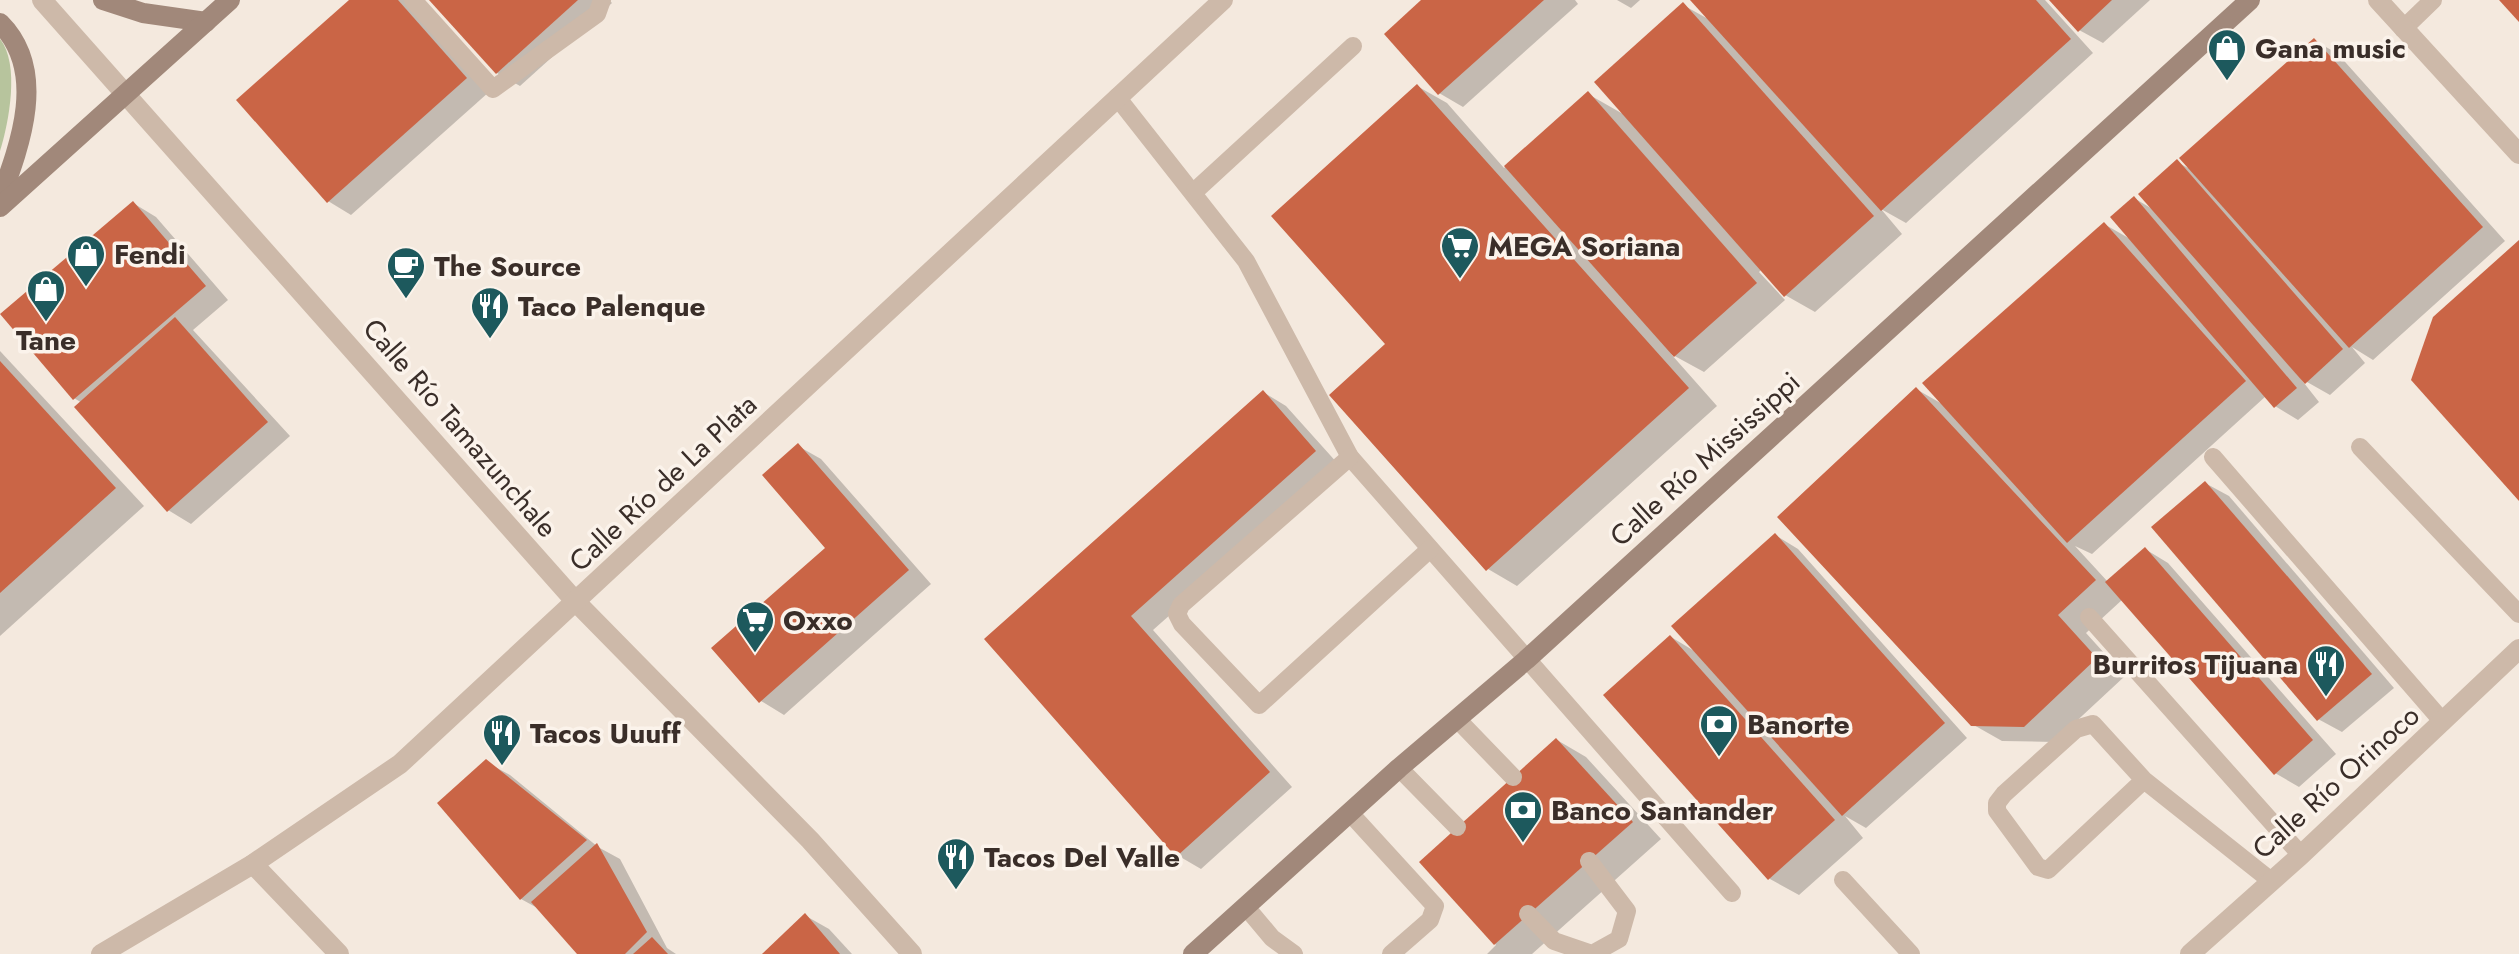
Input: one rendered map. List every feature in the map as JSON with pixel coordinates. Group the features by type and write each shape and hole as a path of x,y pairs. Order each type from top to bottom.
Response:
{"street":[{"name":"Calle Río Tamazunchale","path":"42,0 576,602 810,840 912,954"},
{"path":"103,0 143,13 206,22"},
{"path":"0,207 230,0"},
{"name":"Calle Río de La Plata","path":"101,954 253,864 400,764 1223,0"},
{"name":"Calle Río Mississippi","path":"1193,954 1399,768 1526,660 2250,0"},
{"path":"2378,0 2519,154"},
{"path":"0,23 12,36 26,77 26,113 0,199"},
{"name":"Calle Río Orinoco","path":"2190,954 2301,855 2519,649"},
{"path":"253,864 339,954"}],"lane":[{"path":"413,0 493,89 597,14 602,0"},
{"path":"2403,29 2433,0"},
{"path":"1195,191 1353,46"},
{"path":"1117,97 1195,191 1246,261 1350,457 1732,893"},
{"path":"2360,447 2519,614"},
{"path":"1350,457 1181,605 1177,614 1182,624 1259,705 1430,549"},
{"path":"2213,457 2443,722"},
{"path":"2089,617 2301,855"},
{"path":"1457,719 1513,777"},
{"path":"2144,780 2048,870 2038,867 1997,811 1997,803 2004,794 2076,729 2088,724 2097,726 2144,780 2270,880"},
{"path":"1399,768 1457,827"},
{"path":"1350,813 1435,906 1430,920 1391,954"},
{"path":"1528,914 1554,941 1592,954 1619,939 1627,911 1589,861"},
{"path":"1843,880 1911,954"},
{"path":"1246,907 1272,938 1294,954"}],"green space":[{"path":"0,39 10,63 11,94 0,151"}],"building":[{"path":"349,0 398,0 467,78 327,203 236,100"},
{"path":"429,0 578,0 496,74"},
{"path":"1421,0 1544,0 1438,95 1384,34"},
{"path":"1690,0 2036,0 2071,39 1881,211"},
{"path":"2049,0 2112,0 2078,32"},
{"path":"2499,0 2519,0 2519,22"},
{"path":"1683,2 1874,216 1784,297 1594,82"},
{"path":"2314,38 2483,227 2349,348 2179,158"},
{"name":"MEGA Soriana","path":"1417,84 1689,388 1486,571 1329,395 1385,344 1271,216"},
{"path":"1588,91 1757,283 1674,357 1504,166"},
{"path":"2177,159 2343,349 2305,384 2138,194"},
{"path":"2134,196 2297,388 2274,408 2110,217"},
{"path":"133,201 206,286 73,400 0,314"},
{"path":"2104,222 2246,381 2067,543 1922,383"},
{"path":"2519,240 2519,501 2411,380 2433,317"},
{"path":"175,317 268,422 167,512 74,407"},
{"path":"0,361 116,488 0,593"},
{"path":"1916,387 2096,580 2058,615 2097,658 2024,727 1971,726 1777,517"},
{"path":"1263,390 1316,451 1131,616 1270,772 1176,857 984,639"},
{"path":"798,443 909,570 759,703 711,648 825,548 762,475"},
{"path":"2205,481 2372,674 2317,721 2151,527"},
{"path":"1775,533 1945,723 1842,816 1671,626"},
{"path":"2145,547 2313,740 2274,775 2105,582"},
{"name":"Banorte","path":"1670,635 1835,820 1768,880 1603,695"},
{"name":"Banco Santander","path":"1556,738 1633,822 1494,945 1419,862"},
{"path":"486,759 587,840 520,900 437,803"},
{"path":"597,843 647,932 625,954 577,954 531,902"},
{"path":"805,913 840,954 762,954"},
{"path":"652,937 668,954 633,954"}],"place":[{"name":"Gana music","path":"2227,82"},
{"name":"MEGA Soriana","path":"1460,280"},
{"name":"Fendi","path":"86,288"},
{"name":"The Source","path":"406,300"},
{"name":"Tane","path":"46,323"},
{"name":"Taco Palenque","path":"490,340"},
{"name":"Oxxo","path":"755,654"},
{"name":"Burritos Tijuana","path":"2326,698"},
{"name":"Banorte","path":"1719,758"},
{"name":"Tacos Uuuff","path":"502,767"},
{"name":"Banco Santander","path":"1523,844"},
{"name":"Tacos Del Valle","path":"956,891"}]}
